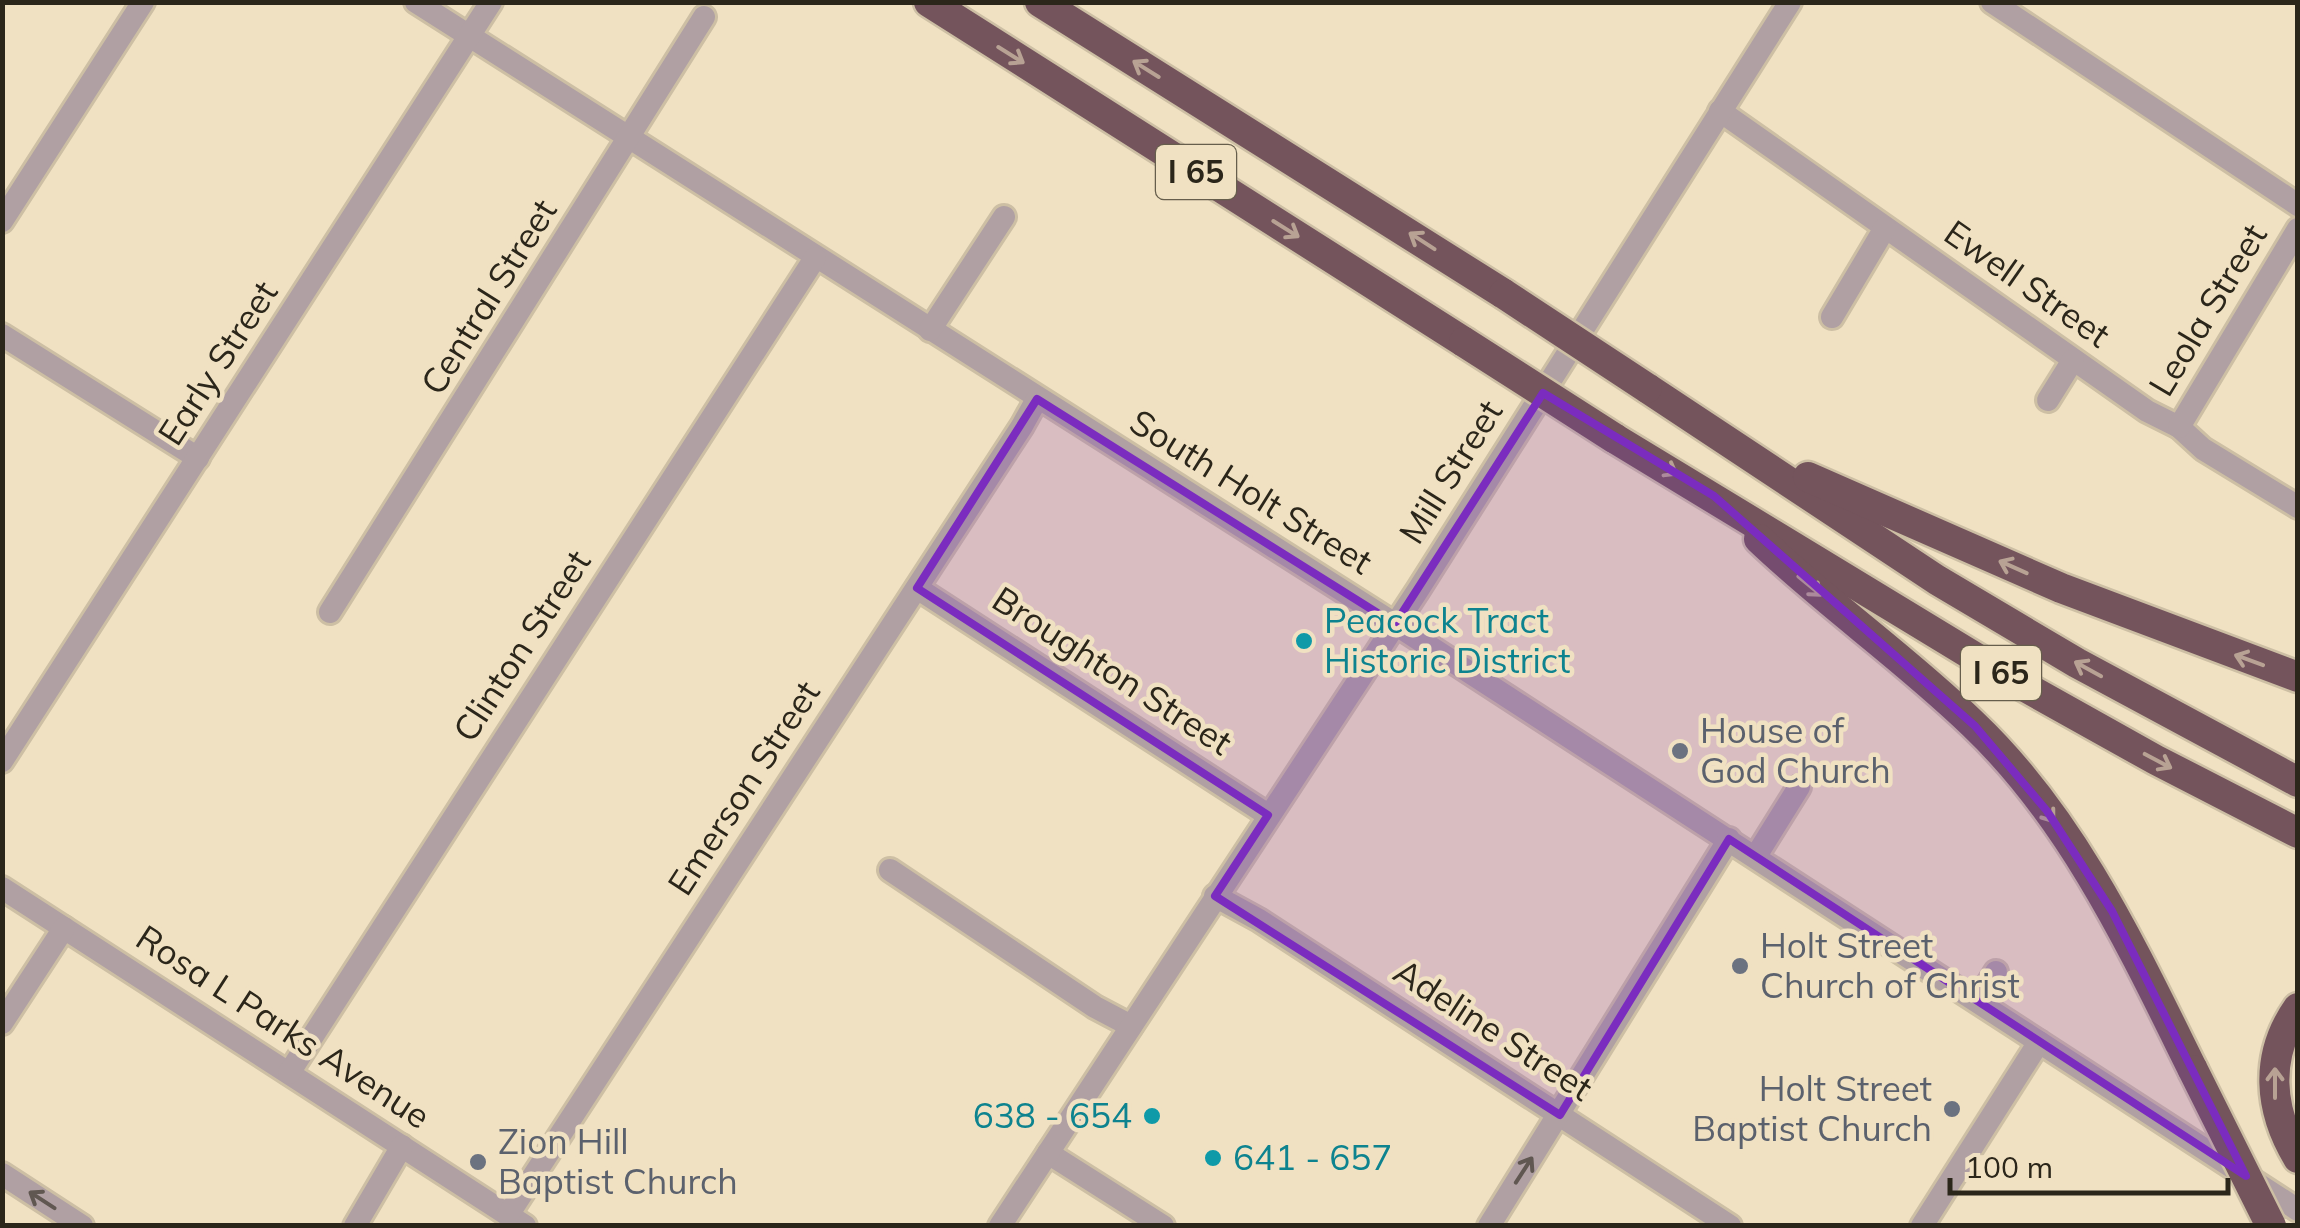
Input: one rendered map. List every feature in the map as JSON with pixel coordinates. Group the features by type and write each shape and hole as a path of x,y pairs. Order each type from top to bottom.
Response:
{"highway":[{"name":"I 65","path":"929,2 1614,438 2010,679 2298,833"},
{"name":"I 65","path":"1040,2 1504,294 1937,580 2077,663 2298,782"},
{"path":"1732,444 2061,588 2298,677"},
{"path":"1714,496 1807,585 1855,619 1975,726 2070,844 2112,911 2271,1226"},
{"path":"2297,1158 2278,1120 2273,1090 2280,1041 2298,1008"}],"street":[{"path":"2,222 142,2"},
{"name":"South Holt Street","path":"416,2 1395,624 2298,1210"},
{"name":"Early Street","path":"2,761 492,2"},
{"name":"Mill Street","path":"1000,1226 1395,624 1790,2"},
{"path":"1992,2 2298,205"},
{"name":"Central Street","path":"330,612 704,18"},
{"name":"Ewell Street","path":"1720,111 2147,411 2298,507"},
{"path":"930,330 1004,217"},
{"path":"1832,317 1885,228"},
{"name":"Leola Street","path":"2179,428 2298,229"},
{"name":"Clinton Street","path":"288,1072 815,258"},
{"path":"2,335 198,458"},
{"path":"2048,400 2073,360"},
{"name":"Emerson Street","path":"517,1220 1036,399"},
{"name":"Broughton Street","path":"917,588 1268,814"},
{"path":"1756,856 1799,787"},
{"path":"1488,1226 1729,839"},
{"path":"890,870 1095,1007 1131,1026"},
{"name":"Rosa L Parks Avenue","path":"2,888 517,1220"},
{"name":"Adeline Street","path":"1216,896 1259,920 1730,1226"},
{"path":"2,1024 64,928"},
{"path":"1978,1001 1996,972"},
{"path":"1922,1226 2039,1042"},
{"path":"355,1226 402,1146"},
{"path":"1048,1153 1163,1226"},
{"path":"2,1174 82,1226"}],"highlighted area":[{"path":"1543,393 1714,496 1975,726 2047,811 2112,911 2246,1176 1729,839 1560,1115 1215,896 1268,815 917,588 1037,399 1395,624"}],"place":[{"name":"Peacock Tract Historic District","path":"1304,641"},
{"name":"House of God Church","path":"1680,751"},
{"name":"Holt Street Church of Christ","path":"1740,966"},
{"name":"Holt Street Baptist Church","path":"1952,1109"},
{"name":"638 - 654","path":"1152,1116"},
{"name":"641 - 657","path":"1213,1158"},
{"name":"Zion Hill Baptist Church","path":"478,1162"}]}
